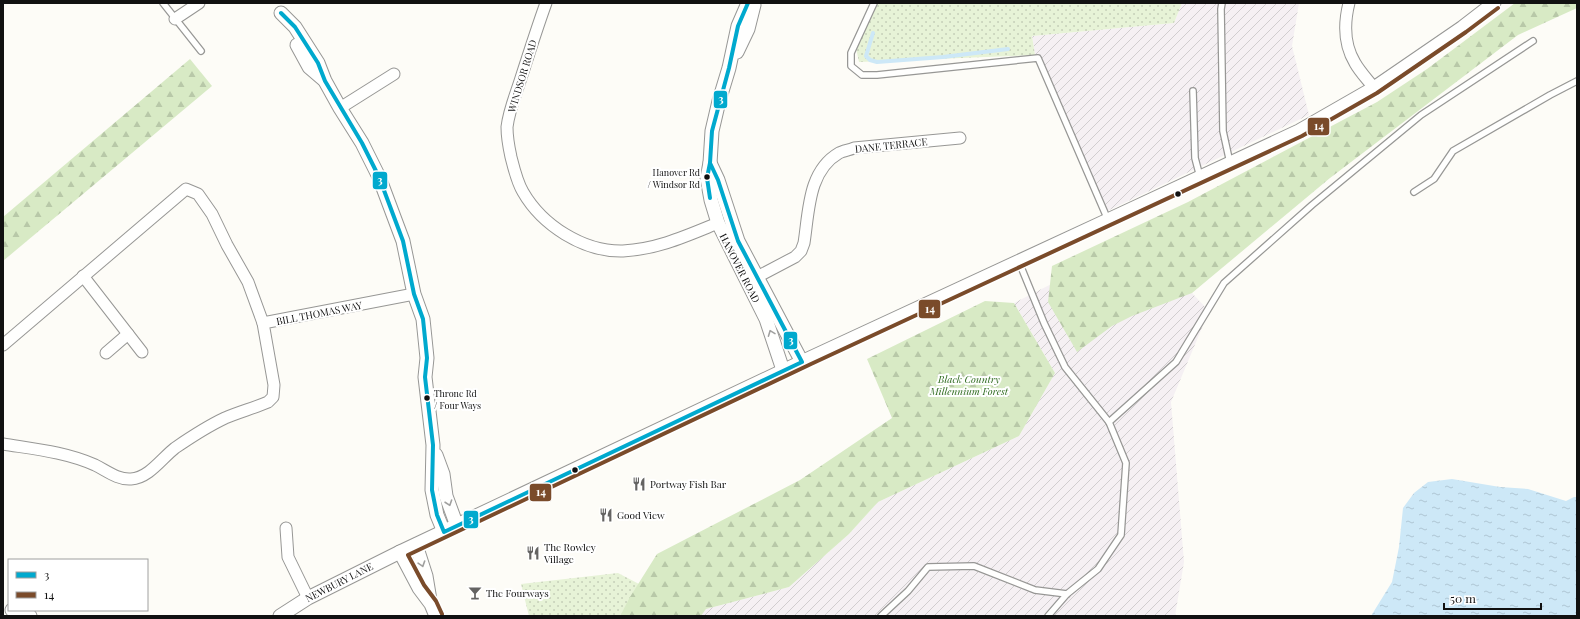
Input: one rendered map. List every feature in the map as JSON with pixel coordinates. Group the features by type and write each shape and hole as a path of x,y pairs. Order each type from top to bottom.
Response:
{"street":[{"path":"175,19 199,3"},
{"name":"WINDSOR ROAD","path":"546,3 511,109 507,128 509,148 514,170 522,191 535,208 549,222 567,235 584,244 604,249 616,250 640,249 659,246 724,221"},
{"name":"HANOVER ROAD","path":"748,3 738,26 729,68 712,131 710,163 707,178 710,200 724,221 752,279 802,362"},
{"name":"HANOVER ROAD","path":"729,68 748,29 754,3"},
{"path":"1349,3 1346,14 1346,37 1350,52 1355,64 1374,88"},
{"name":"NEWBURY LANE","path":"280,616 308,598 400,552 783,370 1299,131 1374,88 1463,27 1494,3"},
{"path":"278,8 309,66 325,81 362,143 388,198 403,241 414,294 423,319 426,358 425,377 433,445 432,490 437,515 444,532"},
{"path":"340,108 394,74"},
{"name":"DANE TERRACE","path":"752,279 795,257 801,251 804,243 813,185 819,172 839,153 854,148 960,138"},
{"path":"3,345 186,189 198,194 212,214 226,245 248,282 263,323"},
{"path":"84,276 142,352"},
{"name":"HANOVER ROAD","path":"752,279 783,370"},
{"name":"BILL THOMAS WAY","path":"3,444 54,452 75,458 94,465 121,479 139,478 153,468 174,449 196,434 224,419 268,402 273,397 274,385 263,323 414,294"},
{"path":"106,353 128,334"},
{"path":"433,445 443,474 446,496 457,526"},
{"path":"286,528 288,557 308,598"},
{"path":"416,545 426,576 433,610"},
{"path":"400,552 419,588 433,610"},
{"path":"13,611 30,616"}],"lane":[{"path":"163,3 201,51"},
{"path":"874,3 851,53 851,66 862,75 877,75 1038,58 1108,220"},
{"path":"1222,3 1223,131 1230,163"},
{"path":"1109,422 1176,362 1224,283 1312,205 1422,115 1533,41"},
{"path":"1414,192 1434,179 1453,151 1550,95 1577,82"},
{"path":"1193,91 1195,158 1200,177"},
{"path":"1018,262 1065,367 1109,422 1126,463 1121,535 1098,569 1067,594 1048,616"},
{"path":"881,616 908,591 928,567 974,566 1035,590 1067,594"}],"shaded area":[{"path":"1182,3 1299,3 1292,46 1309,115 1103,213 1047,78 1035,55 1032,36 1174,23"},
{"path":"1146,236 1192,293 1209,311 1171,402 1184,562 1175,616 701,616 706,609 789,587 849,534 878,502 1019,436 1055,373 1014,303"}],"green space":[{"path":"877,3 1182,3 1174,23 1032,36 1035,55 859,62 856,48"},
{"path":"1515,3 1577,3 1577,8 1518,35 1330,178 1192,293 1132,316 1112,326 1077,352 1048,302 1052,266 1188,202 1377,102 1427,69"},
{"path":"190,59 212,86 3,261 3,217"},
{"name":"Black Country Millennium Forest","path":"985,301 1014,303 1055,373 1019,436 878,502 849,534 789,587 706,609 701,616 620,616 657,554 800,480 892,418 867,359"},
{"path":"618,573 639,584 620,616 529,616 521,584"}],"water":[{"path":"1452,479 1500,487 1528,489 1566,501 1577,497 1577,616 1371,616 1392,582 1399,547 1403,508 1414,493 1428,482"}],"waterway":[{"path":"873,33 866,56 870,60 877,62 943,57 1008,49"}],"transit line":[{"name":"3","path":"710,198 707,178 710,163 712,131 729,68 738,26 748,3"},
{"name":"14","path":"442,614 436,601 424,585 408,555 811,364 1302,136 1377,93 1466,32 1498,8"},
{"name":"3","path":"281,13 295,27 318,63 325,81 362,143 379,177 403,241 414,294 423,319 427,358 425,377 433,445 432,490 437,515 444,532 802,362 738,241 718,180 710,163"}],"place":[{"name":"Hanover Rd / Windsor Rd","path":"707,177"},
{"name":"Throne Rd / Four Ways","path":"427,398"},
{"name":"Portway Fish Bar","path":"639,484"},
{"name":"Good View","path":"606,515"},
{"name":"The Rowley Village","path":"533,553"},
{"name":"The Fourways","path":"475,593"}]}
